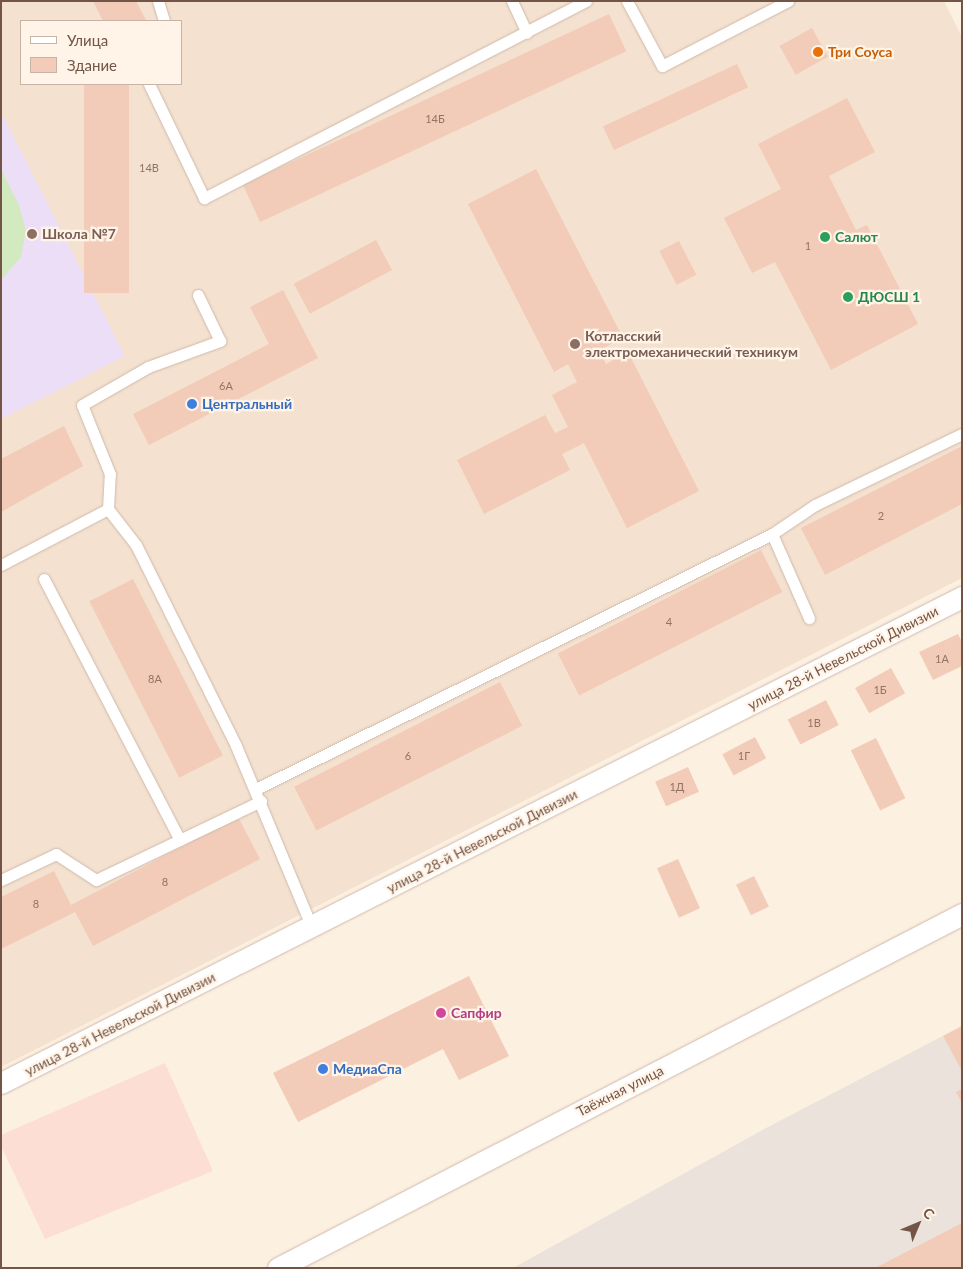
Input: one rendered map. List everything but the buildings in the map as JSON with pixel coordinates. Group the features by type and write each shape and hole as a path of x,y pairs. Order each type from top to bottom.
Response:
{"street":[{"name":"улица 28-й Невельской Дивизии","path":"1,1083 312,928 962,597"},
{"name":"Таёжная улица","path":"278,1268 962,914"}],"lane":[{"path":"158,1 164,20"},
{"path":"512,1 527,33"},
{"path":"148,85 204,198 586,1"},
{"path":"627,1 662,66 788,1"},
{"path":"198,295 220,341 148,367 82,405 110,474 108,510 136,545 256,789 312,928"},
{"path":"256,789 772,534 815,505 962,434"},
{"path":"1,565 108,510"},
{"path":"772,534 809,618"},
{"path":"44,579 180,840"},
{"path":"1,880 56,854 96,880 260,801"}],"shaded area":[{"path":"1,1 944,1 962,37 962,578 1,1067"},
{"name":"Школа №7","path":"1,112 125,356 1,419"},
{"path":"962,1026 962,1268 513,1268 768,1127"},
{"path":"165,1063 213,1171 45,1239 1,1146 1,1135"}],"green space":[{"path":"1,169 19,205 26,231 21,257 1,280"}],"place":[{"name":"Три Соуса","path":"818,52"},
{"name":"Школа №7","path":"32,234"},
{"name":"Салют","path":"825,237"},
{"name":"ДЮСШ 1","path":"848,297"},
{"name":"Котласский электромеханический техникум","path":"575,344"},
{"name":"Центральный","path":"192,404"},
{"name":"Сапфир","path":"441,1013"},
{"name":"МедиаСпа","path":"323,1069"}]}
